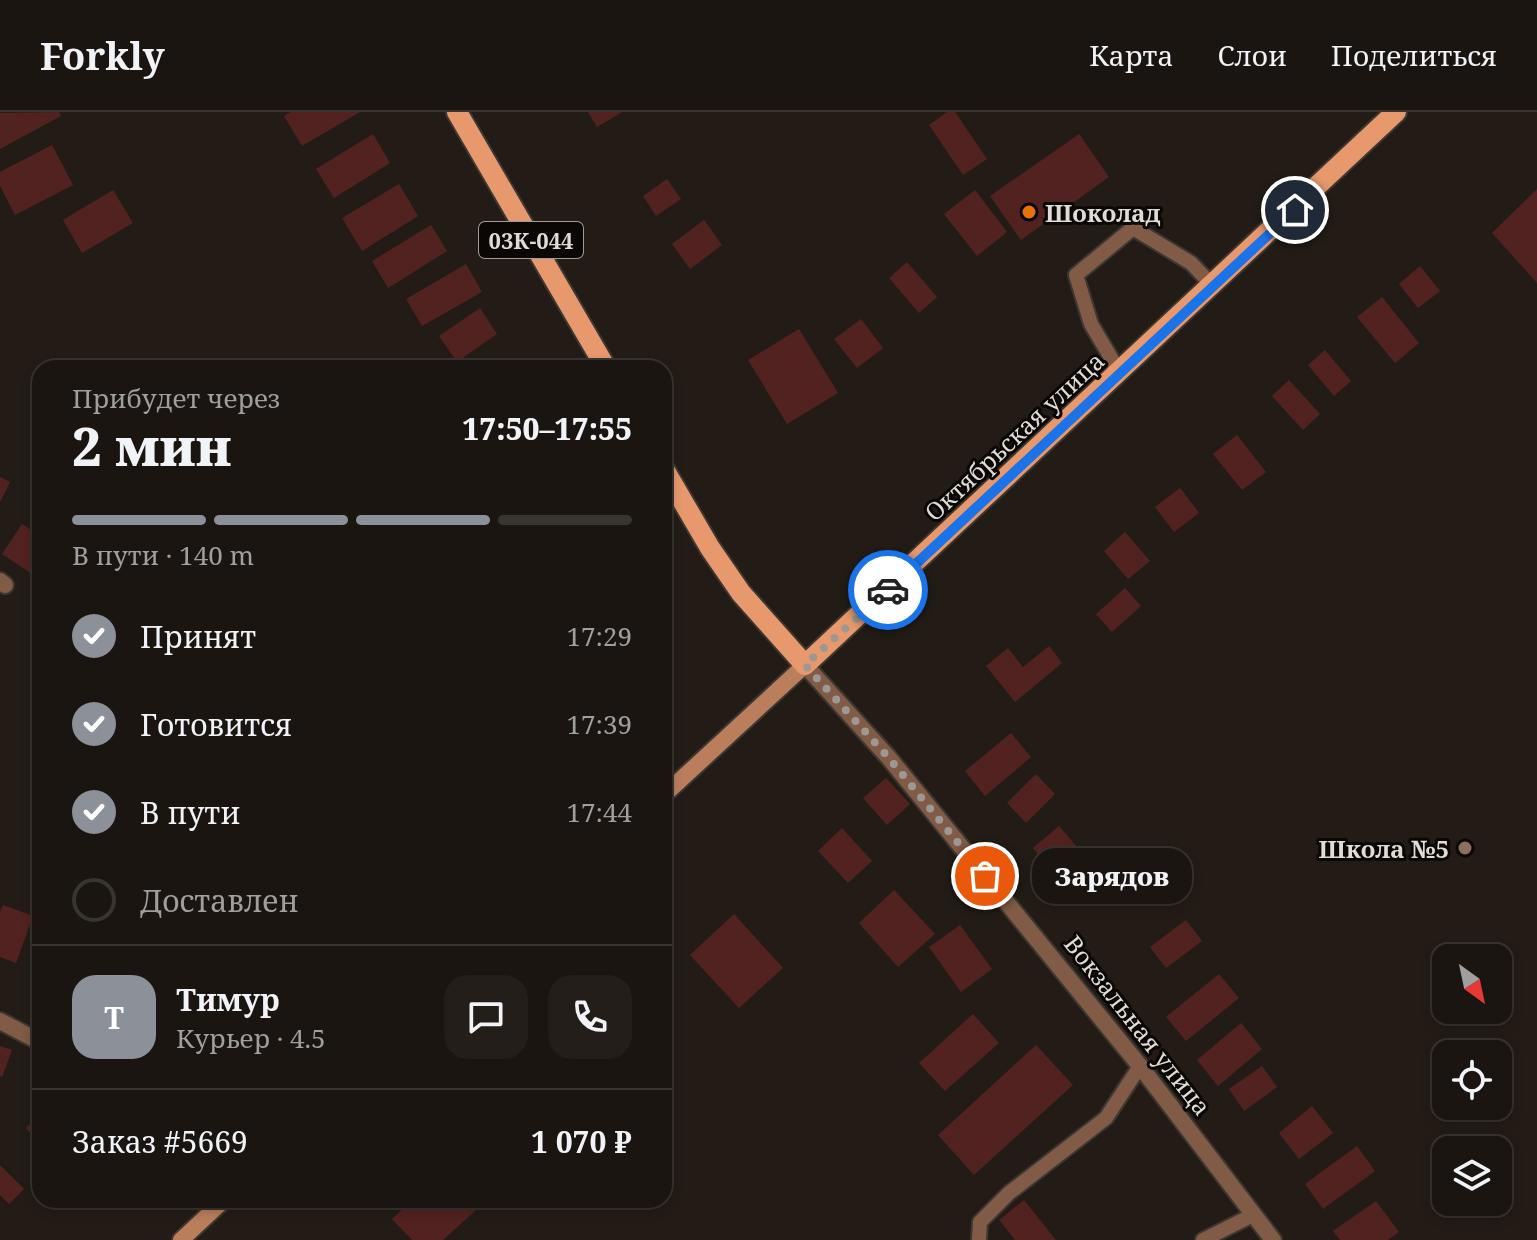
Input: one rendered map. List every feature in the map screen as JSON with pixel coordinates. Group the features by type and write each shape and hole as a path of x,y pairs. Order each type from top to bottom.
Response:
{"main road":[{"name":"03К-044","path":"457,112 601,360"},
{"name":"Октябрьская улица","path":"672,788 1120,373 1396,112"},
{"name":"Вокзальная улица","path":"672,483 710,548 741,593 805,665"},
{"path":"181,1240 215,1208"}],"street":[{"name":"Вокзальная улица","path":"805,665 889,758 1140,1066 1273,1240"},
{"path":"0,1021 32,1038"}],"lane":[{"path":"1120,373 1091,324 1076,275 1133,228 1191,263 1213,286"},
{"path":"979,1240 980,1222 1009,1193 1106,1118 1140,1066"},
{"path":"1203,1240 1253,1215"}],"building":[{"path":"59,112 61,116 0,149 0,113"},
{"path":"291,112 360,112 302,146 284,116"},
{"path":"588,112 622,112 597,127"},
{"path":"947,112 955,112 987,159 963,175 929,125"},
{"path":"373,134 390,163 334,198 316,169"},
{"path":"1079,134 1109,177 1021,240 990,196"},
{"path":"52,145 73,185 15,215 0,186 0,172"},
{"path":"667,179 681,199 656,216 643,196"},
{"path":"399,184 418,216 362,251 342,218"},
{"path":"1537,189 1537,283 1492,233"},
{"path":"113,190 133,223 82,253 63,220"},
{"path":"975,190 1007,232 977,256 944,214"},
{"path":"704,220 722,245 690,269 672,244"},
{"path":"431,225 447,251 388,288 372,261"},
{"path":"907,262 937,297 919,313 889,278"},
{"path":"466,264 482,292 422,326 406,299"},
{"path":"1420,266 1440,291 1418,308 1399,284"},
{"path":"1382,297 1419,343 1395,363 1357,317"},
{"path":"480,308 497,334 460,360 456,360 439,336"},
{"path":"861,319 883,348 857,368 834,339"},
{"path":"799,329 838,393 787,424 748,360"},
{"path":"1325,350 1351,381 1334,396 1308,365"},
{"path":"1289,380 1320,414 1303,430 1272,396"},
{"path":"1237,435 1266,472 1242,490 1213,454"},
{"path":"0,477 10,482 0,502"},
{"path":"1180,488 1199,513 1174,532 1155,507"},
{"path":"22,524 32,531 32,574 2,554"},
{"path":"1125,532 1150,561 1128,579 1104,551"},
{"path":"1125,588 1141,606 1112,632 1096,614"},
{"path":"1049,646 1062,663 1015,702 986,666 1008,648 1023,667"},
{"path":"1011,733 1031,757 985,796 965,771"},
{"path":"1036,774 1055,794 1026,823 1007,803"},
{"path":"886,778 910,804 887,825 863,798"},
{"path":"1059,826 1077,847 1052,869 1033,848"},
{"path":"842,828 872,861 848,883 818,851"},
{"path":"1103,851 1122,874 1084,905 1065,881"},
{"path":"894,890 935,934 898,967 859,923"},
{"path":"3,905 32,916 16,963 0,957 0,912"},
{"path":"734,914 783,968 739,1008 690,955"},
{"path":"1186,920 1202,941 1166,968 1150,947"},
{"path":"960,925 992,969 961,992 929,947"},
{"path":"1219,974 1239,998 1186,1041 1166,1017"},
{"path":"973,1014 999,1043 945,1091 919,1063"},
{"path":"1241,1023 1262,1049 1218,1086 1197,1060"},
{"path":"1036,1045 1073,1085 974,1175 938,1135"},
{"path":"0,1046 12,1050 2,1077 0,1076"},
{"path":"1262,1066 1277,1087 1244,1111 1229,1089"},
{"path":"1312,1106 1333,1133 1299,1159 1279,1133"},
{"path":"1357,1146 1375,1171 1323,1209 1305,1184"},
{"path":"0,1165 24,1189 9,1204 0,1195"},
{"path":"1024,1200 1056,1240 1015,1240 999,1220"},
{"path":"1376,1201 1399,1232 1388,1240 1340,1240 1333,1231"},
{"path":"404,1208 478,1208 443,1240 412,1240 392,1219"}],"way so far":[{"path":"888,590 805,665 889,758 985,876"}],"place":[{"name":"Шоколад","path":"1029,212"},
{"name":"Школа №5","path":"1465,848"},
{"name":"Зарядов","path":"985,876"}],"route":[{"path":"888,590 1295,210"}]}
